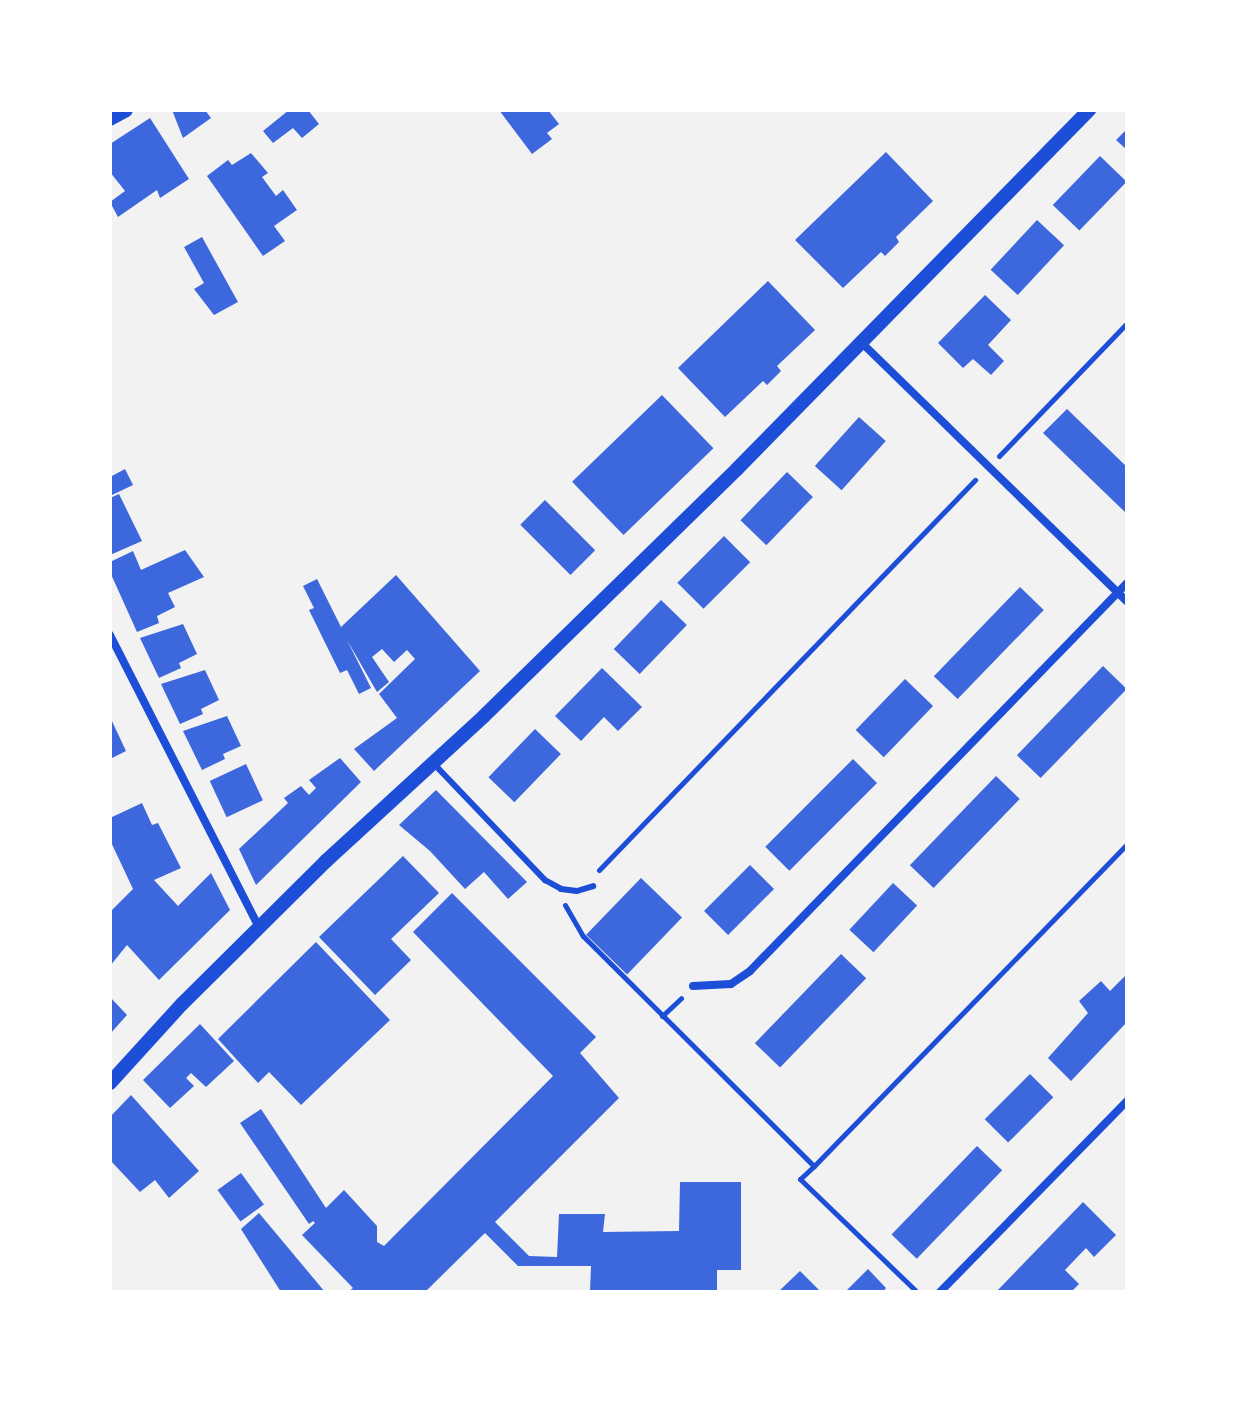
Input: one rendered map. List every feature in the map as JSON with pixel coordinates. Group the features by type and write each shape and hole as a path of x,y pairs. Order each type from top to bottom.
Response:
{"street":[{"path":"110,119 126,110"},
{"path":"110,1083 259,927 558,644 863,344 1089,110"},
{"path":"863,344 1127,602"},
{"path":"693,986 731,984 750,971 1127,583"},
{"path":"110,635 259,927"},
{"path":"940,1292 1127,1101"}],"lane":[{"path":"432,762 545,880 561,889 593,886"}],"path":[{"path":"593,886 600,868 1127,323"},
{"path":"1121,329 1127,335"},
{"path":"917,1292 800,1179 1127,844"},
{"path":"561,889 566,910 583,936 814,1166"}],"building":[{"path":"172,110 205,110 211,118 183,138"},
{"path":"289,110 308,110 319,124 302,138 293,128 273,143 263,131"},
{"path":"499,110 548,110 559,124 547,133 552,139 532,154"},
{"path":"150,118 189,179 160,198 157,190 118,217 110,202 125,191 110,172 110,144"},
{"path":"1127,129 1127,150 1116,140"},
{"path":"886,152 933,201 896,237 899,242 885,256 881,252 843,288 795,240"},
{"path":"251,153 268,173 262,177 276,196 283,190 297,210 274,226 285,241 263,256 207,176 228,160 232,165"},
{"path":"1100,156 1127,182 1079,231 1053,205"},
{"path":"1037,220 1064,245 1018,295 991,270"},
{"path":"202,237 238,302 214,315 194,289 204,283 184,247"},
{"path":"768,281 815,330 777,366 781,371 767,385 763,381 725,417 678,368"},
{"path":"985,295 1011,320 988,345 1004,361 991,375 973,359 963,368 938,343"},
{"path":"662,395 713,448 623,535 572,482"},
{"path":"1067,409 1127,467 1127,514 1043,433"},
{"path":"859,417 886,441 842,490 815,466"},
{"path":"125,469 133,485 110,496 110,477"},
{"path":"787,472 813,497 766,545 740,520"},
{"path":"119,494 142,541 110,555 110,498"},
{"path":"545,500 595,550 570,575 520,525"},
{"path":"724,536 750,562 703,609 677,583"},
{"path":"185,550 204,577 168,593 175,607 157,616 159,623 137,632 110,572 110,562 133,551 141,570"},
{"path":"396,575 480,671 374,771 354,749 397,718 379,694 415,659 407,650 394,662 382,649 372,657 389,682 377,692 347,640 371,688 359,694 347,670 340,673 309,610 314,608 303,586 317,579 341,627"},
{"path":"1020,587 1044,610 958,699 934,676"},
{"path":"661,600 687,625 640,674 614,649"},
{"path":"183,624 197,654 179,663 181,668 159,678 140,638"},
{"path":"1103,666 1127,689 1041,778 1017,755"},
{"path":"602,668 642,707 618,731 604,717 581,741 555,716"},
{"path":"205,670 219,700 201,709 203,714 180,724 161,684"},
{"path":"905,679 933,706 884,757 856,730"},
{"path":"227,716 241,746 223,754 225,759 202,770 183,731"},
{"path":"110,717 126,751 110,759"},
{"path":"535,729 561,754 514,802 488,777"},
{"path":"340,758 361,782 256,885 239,849 288,803 284,798 301,786 309,795 316,788 309,780"},
{"path":"853,759 877,783 789,871 765,847"},
{"path":"246,764 263,800 227,817 210,781"},
{"path":"996,776 1020,799 934,888 910,865"},
{"path":"436,790 527,882 508,899 484,872 465,889 430,851 399,825"},
{"path":"142,803 152,825 158,823 181,868 154,880 178,906 211,873 230,910 159,980 127,945 110,966 110,912 133,889 110,840 110,818"},
{"path":"403,856 439,893 391,939 411,960 375,995 319,937"},
{"path":"750,865 774,889 728,935 704,911"},
{"path":"641,878 682,918 627,974 586,935"},
{"path":"893,883 917,906 873,952 849,930"},
{"path":"452,893 596,1037 580,1053 619,1098 495,1222 529,1256 557,1257 559,1214 605,1214 603,1232 679,1231 680,1182 741,1182 741,1270 717,1270 717,1292 590,1292 591,1266 518,1266 485,1233 425,1292 348,1292 353,1288 302,1235 315,1223 309,1224 240,1123 261,1109 326,1208 344,1190 377,1226 377,1242 384,1246 553,1076 413,932"},
{"path":"316,942 390,1020 301,1105 269,1072 258,1083 218,1039"},
{"path":"841,954 866,978 780,1068 755,1043"},
{"path":"1127,974 1127,1022 1071,1081 1048,1058 1088,1013 1079,1001 1101,981 1110,991"},
{"path":"110,997 127,1015 110,1034"},
{"path":"200,1024 234,1061 206,1087 191,1073 186,1078 194,1086 170,1108 143,1080"},
{"path":"1030,1074 1053,1097 1008,1143 985,1119"},
{"path":"131,1095 199,1171 169,1198 155,1180 140,1192 110,1160 110,1117"},
{"path":"977,1146 1002,1170 917,1259 892,1234"},
{"path":"241,1173 264,1205 240,1222 218,1190"},
{"path":"1083,1202 1116,1235 1094,1257 1086,1248 1065,1270 1079,1284 1071,1292 996,1292"},
{"path":"259,1213 325,1292 281,1292 241,1229"},
{"path":"868,1269 886,1288 883,1292 845,1292"},
{"path":"800,1271 821,1292 778,1292"}]}
